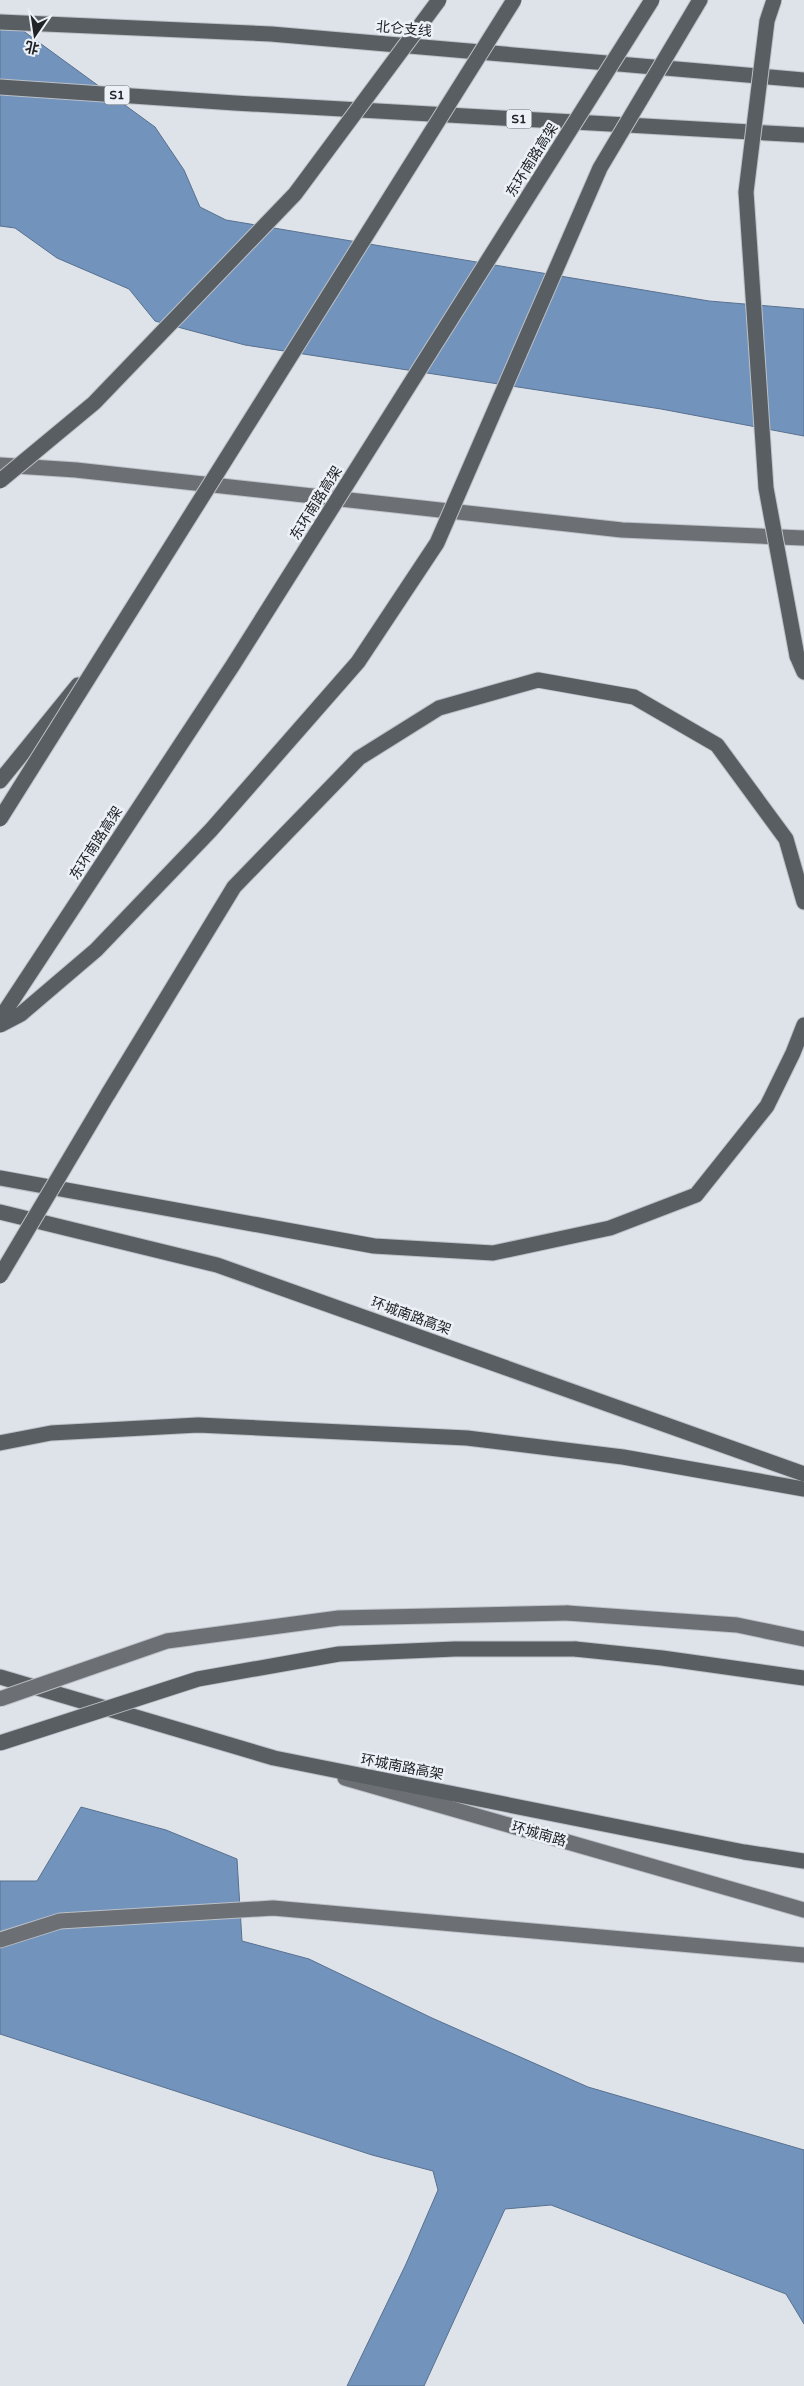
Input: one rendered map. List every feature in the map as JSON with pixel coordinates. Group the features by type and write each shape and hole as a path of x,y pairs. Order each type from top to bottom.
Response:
{"highway":[{"path":"0,481 94,403 295,194 439,0"},
{"path":"0,819 514,0"},
{"name":"东环南路高架","path":"0,1019 239,656 652,0"},
{"path":"0,1025 21,1014 96,950 210,830 358,662 437,543 600,168 700,0"},
{"path":"774,0 767,21 746,192 766,488 798,656 804,672"},
{"name":"北仑支线","path":"0,22 271,34 804,80"},
{"name":"S1","path":"0,87 235,103 804,135"},
{"path":"0,781 106,651"},
{"path":"0,1276 234,887 358,758 438,708 538,680 634,697 717,745 786,839 804,902"},
{"path":"0,1178 374,1246 493,1253 610,1228 696,1195 767,1106 793,1053 804,1024"},
{"name":"环城南路高架","path":"0,1212 217,1265 804,1474"},
{"path":"0,1444 50,1432 198,1425 467,1438 623,1456 804,1489"},
{"path":"0,1743 198,1680 339,1654 455,1649 575,1649 662,1658 804,1678"},
{"name":"环城南路高架","path":"0,1677 274,1758 744,1852 804,1861"}],"main road":[{"path":"0,465 86,471 622,530 804,538"},
{"path":"0,1699 167,1641 340,1618 567,1613 737,1626 804,1639"},
{"name":"环城南路","path":"274,1758 804,1910"},
{"path":"0,1940 60,1921 273,1908 804,1955"}],"water":[{"path":"0,14 155,127 184,170 200,207 226,220 709,301 804,309 804,436 661,409 245,345 155,321 129,289 57,258 15,228 0,226"},
{"path":"81,1807 166,1830 237,1859 242,1941 309,1959 432,2018 588,2087 804,2150 804,2324 786,2294 551,2205 505,2209 424,2386 347,2386 406,2264 438,2190 433,2171 372,2155 0,2034 0,1881 37,1881"}]}
